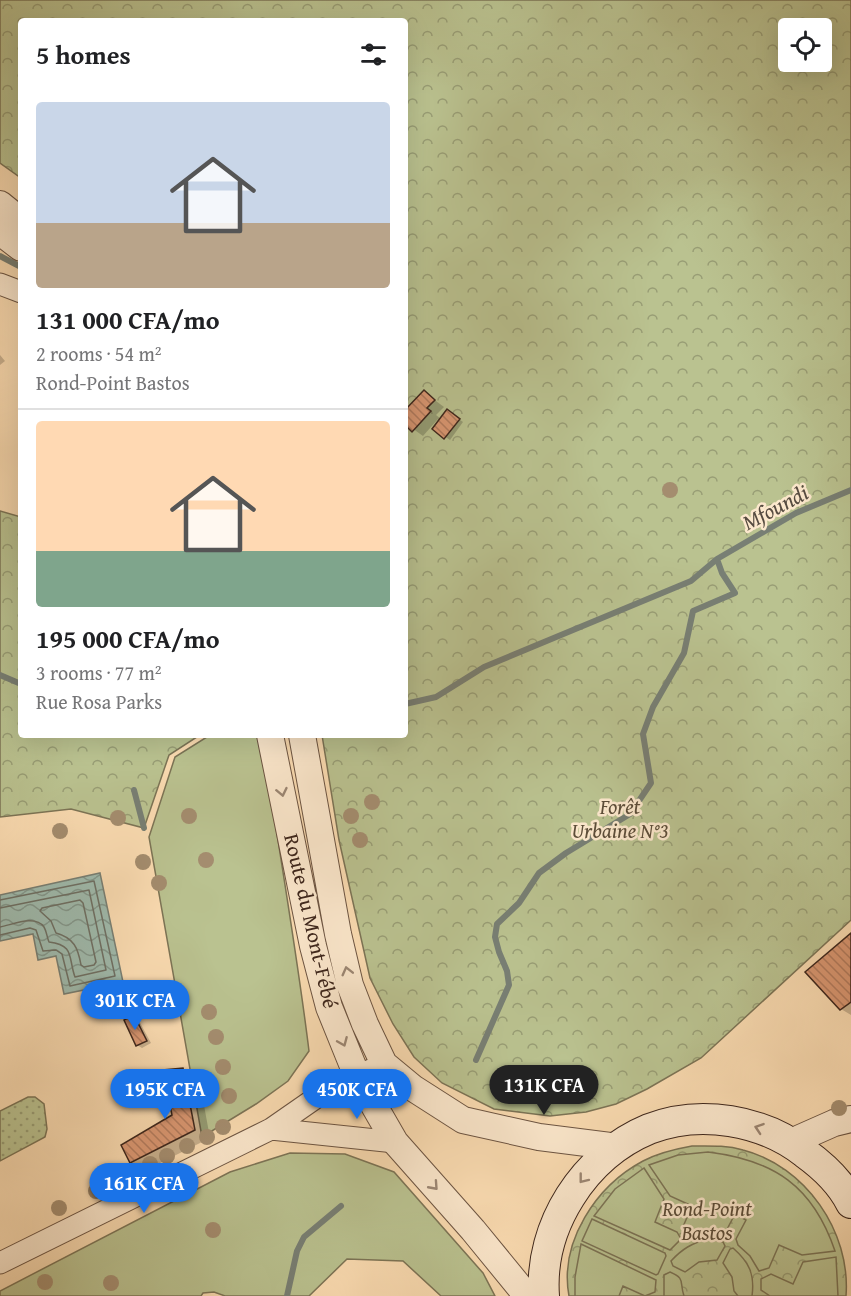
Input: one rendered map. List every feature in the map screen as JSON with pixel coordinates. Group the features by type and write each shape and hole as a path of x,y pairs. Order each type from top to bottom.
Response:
{"main road":[{"path":"544,1296 543,1279 549,1240 564,1204 588,1172 618,1147 650,1129 685,1120 722,1120 758,1127 791,1142 824,1167 851,1203"}],"street":[{"path":"0,204 18,219"},
{"path":"0,232 18,246"},
{"path":"0,284 18,291"},
{"name":"Route du Mont-Fébé","path":"271,738 321,977 329,1007 357,1076 395,1142 473,1230 527,1296"},
{"name":"Route du Mont-Fébé","path":"303,738 338,934 350,985 384,1064 413,1088 463,1120 539,1137 618,1147"},
{"path":"0,1263 271,1129 330,1088 384,1064"},
{"path":"791,1142 834,1123 851,1119"},
{"path":"271,1129 395,1142"}],"green space":[{"name":"Forêt Urbaine N°3","path":"0,0 851,0 851,920 701,1058 616,1104 586,1112 550,1116 494,1109 442,1083 414,1057 393,1024 370,978 339,840 322,738 408,738 408,18 18,18 18,176 0,163"},
{"path":"0,511 18,516 18,738 195,738 169,755 144,828 71,809 0,817"},
{"path":"205,738 262,738 309,1051 288,1081 256,1104 202,1137 149,837 175,757"},
{"path":"28,1097 35,1097 44,1104 47,1129 45,1137 0,1161 0,1111"},
{"name":"Rond-Point Bastos","path":"692,1146 743,1150 765,1158 786,1170 804,1186 820,1205 832,1225 841,1248 846,1272 846,1296 569,1296 567,1276 570,1256 576,1236 596,1200 610,1185 643,1161"},
{"path":"708,1152 753,1162 788,1180 803,1193 815,1209 835,1251 802,1255 779,1245 769,1268 759,1271 750,1256 738,1245 736,1239 746,1220 735,1214 724,1235 707,1234 687,1237 682,1229 692,1206 670,1196 649,1165 678,1155"},
{"path":"290,1153 345,1154 394,1172 483,1273 495,1296 441,1296 403,1261 347,1259 309,1296 225,1296 214,1292 203,1293 201,1296 0,1296 0,1291 230,1172"},
{"path":"644,1168 664,1199 655,1222 677,1232 681,1239 670,1250 594,1216 615,1189"},
{"path":"592,1219 665,1253 666,1256 658,1274 582,1241"},
{"path":"708,1239 723,1242 725,1246 717,1260 699,1262 685,1272 673,1266 671,1261 683,1250"},
{"path":"581,1244 656,1280 655,1292 645,1296 623,1286 619,1296 575,1296 575,1277"},
{"path":"733,1248 750,1269 753,1281 752,1296 738,1296 734,1291 732,1277 723,1263 730,1249"},
{"path":"836,1257 838,1296 770,1296 761,1290 761,1279 771,1274 793,1284 803,1262"},
{"path":"670,1272 680,1279 684,1296 664,1296 664,1275"}],"water":[{"path":"100,873 123,982 64,994 56,956 38,960 33,934 0,941 0,895"}],"building":[{"path":"424,390 435,400 427,408 431,411 412,432 408,428 408,407"},
{"path":"447,409 460,419 444,439 432,429"},
{"path":"851,933 851,1002 840,1010 805,972"},
{"path":"134,1015 147,1041 136,1046 124,1020"},
{"path":"183,1068 195,1130 130,1163 121,1145 172,1115 163,1070"}],"waterway":[{"path":"0,256 18,265"},
{"path":"408,703 436,697 484,667 691,581 717,559 796,513 851,490"},
{"path":"476,1060 509,985 507,971 495,937 497,924 519,903 539,873 566,853 630,814 651,783 643,734 653,707 684,653 693,611 735,593 722,573 717,559"},
{"path":"0,675 18,683"},
{"path":"134,790 144,828"},
{"name":"Mfoundi","path":"287,1296 297,1251 304,1237 341,1206"}]}
